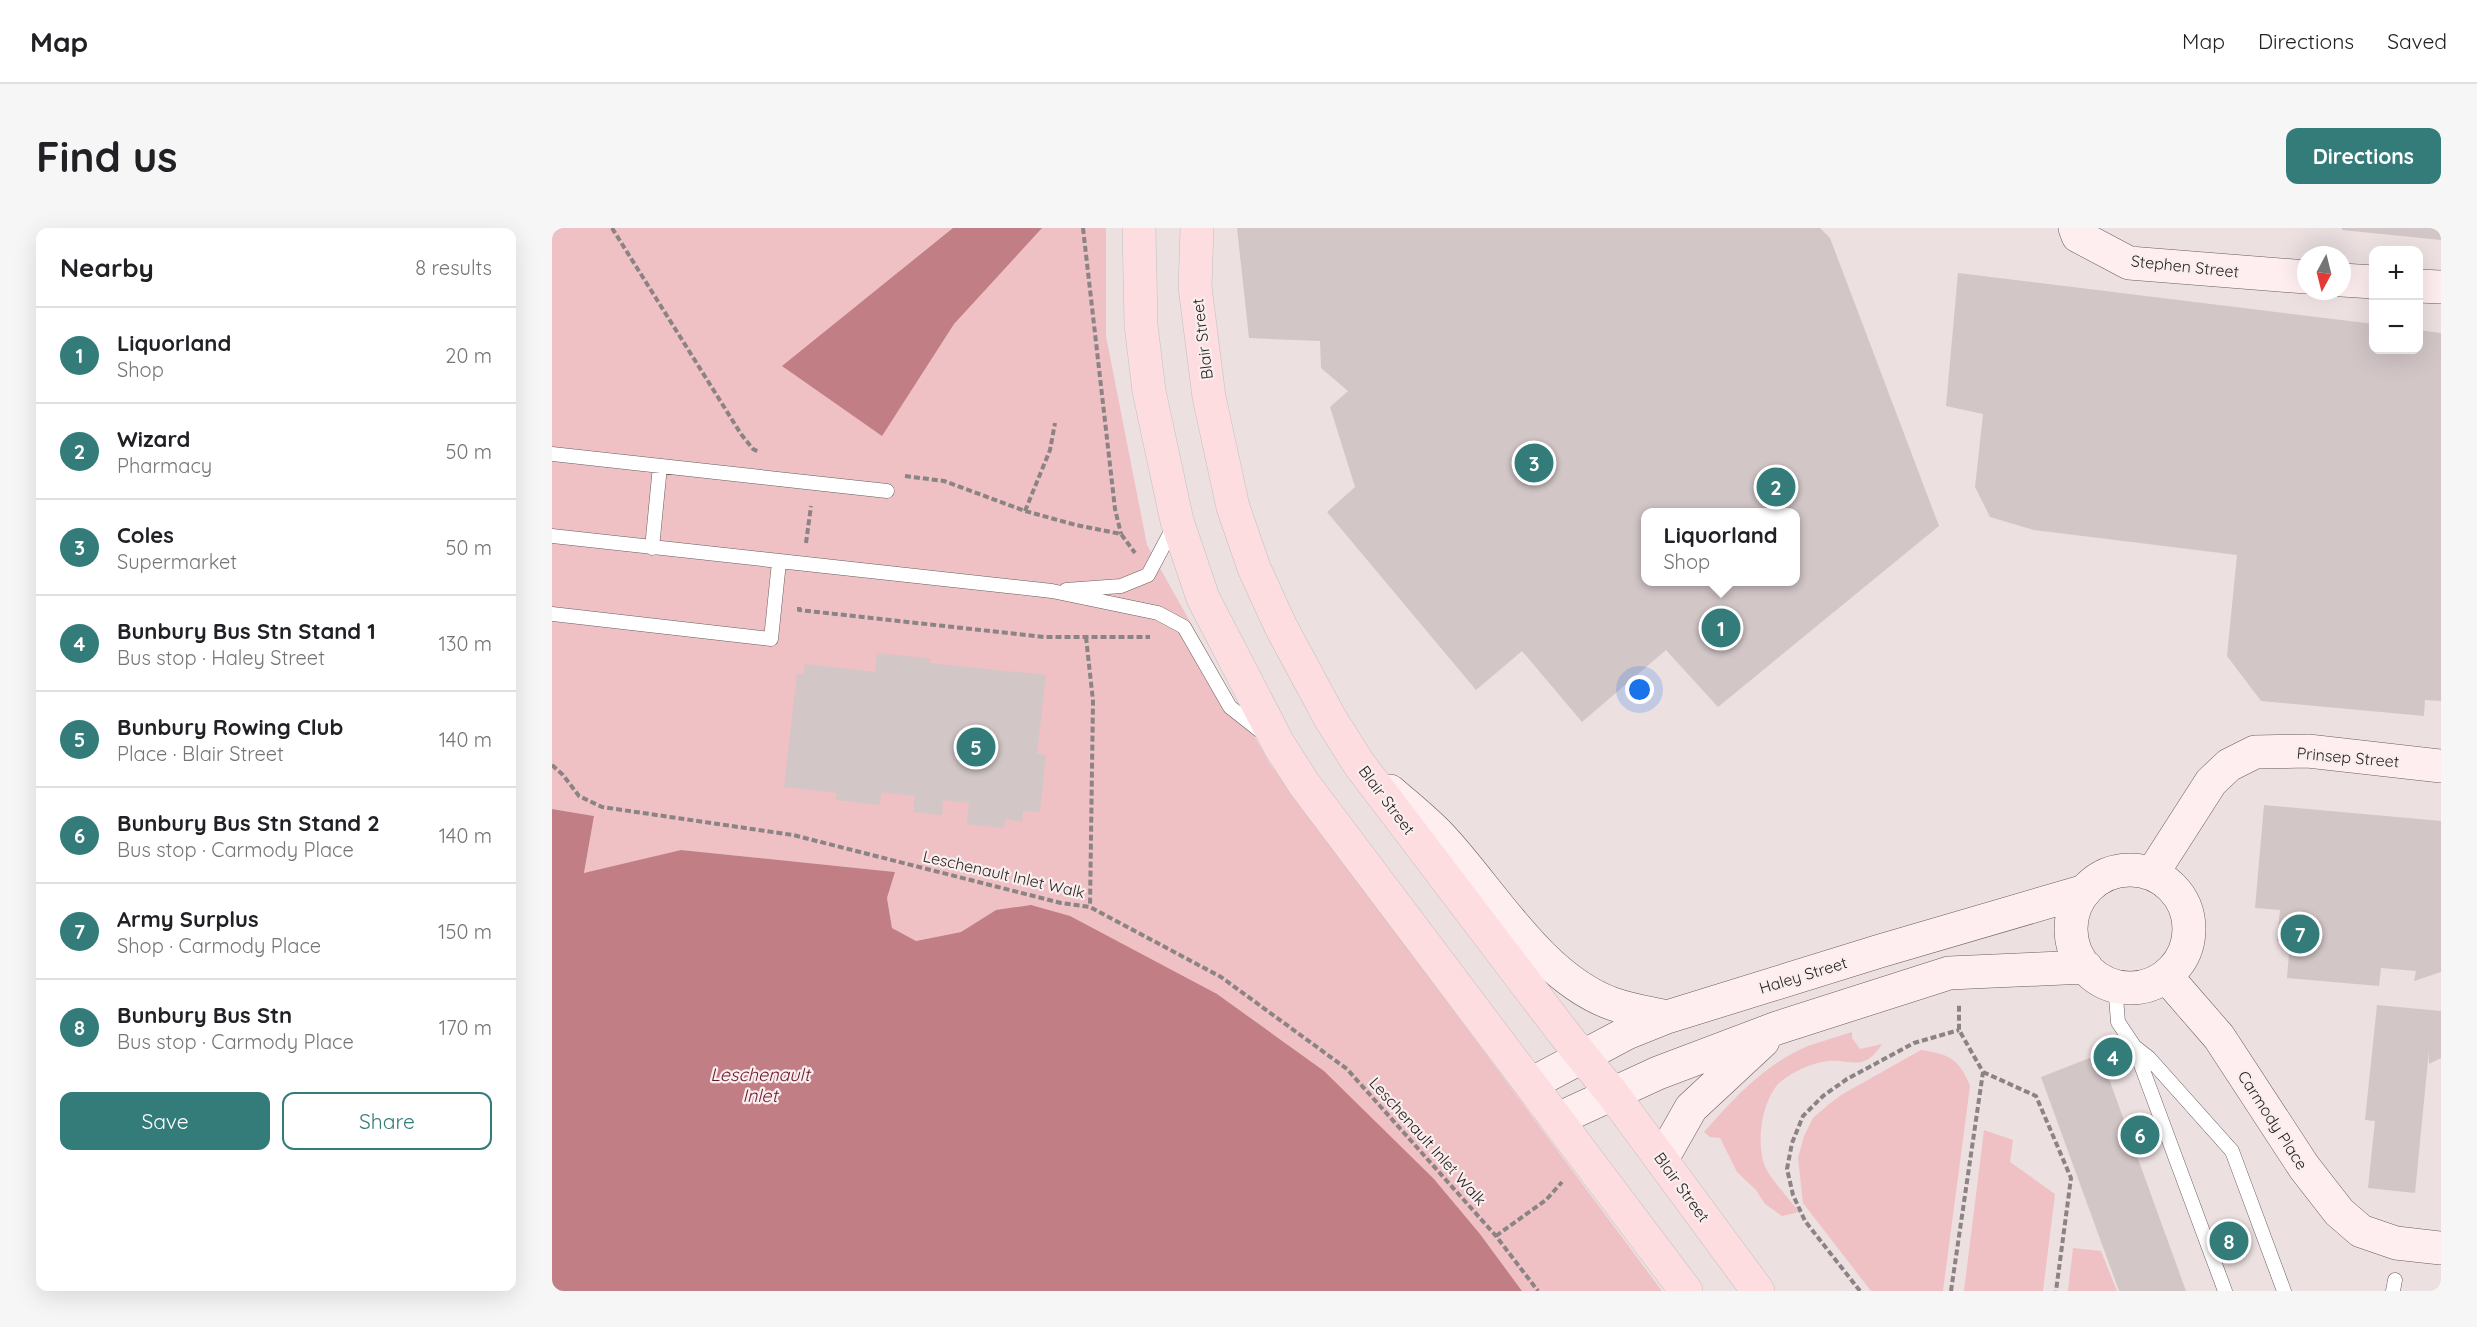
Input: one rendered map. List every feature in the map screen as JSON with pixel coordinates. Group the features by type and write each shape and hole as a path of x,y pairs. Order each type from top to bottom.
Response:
{"main road":[{"path":"1139,228 1141,325 1149,391 1177,521 1203,598 1279,745 1304,784 1686,1291"},
{"name":"Blair Street","path":"1197,228 1196,287 1209,397 1233,507 1254,568 1281,627 1330,718 1359,764 1662,1159 1758,1291"}],"street":[{"name":"Stephen Street","path":"2075,228 2078,236 2129,263 2297,276"},
{"path":"2351,281 2369,282"},
{"path":"2423,286 2441,287"},
{"name":"Prinsep Street","path":"2152,874 2211,782 2229,765 2255,752 2308,751 2441,766"},
{"path":"1359,764 1441,837 1514,926 1546,959 1581,987 1607,1001 1667,1017"},
{"path":"2134,870 2152,874 2170,884 2183,901 2189,920 2188,941 2180,961 2166,976 2151,984 2133,988 2115,986 2099,979 2086,967 2077,953 2072,937 2072,921 2076,905 2085,891 2098,879 2115,871 2134,870"},
{"name":"Haley Street","path":"1531,1084 1627,1033 1667,1017 2085,891"},
{"path":"1558,1119 1658,1073 1777,1028 1949,974 2086,967"},
{"name":"Carmody Place","path":"2166,976 2219,1037 2304,1167 2338,1212 2361,1231 2397,1243 2441,1248"},
{"path":"1662,1159 1690,1108 1777,1028"}],"lane":[{"path":"552,454 887,491"},
{"path":"651,548 660,466"},
{"path":"1052,591 1122,586 1148,575 1177,521"},
{"path":"552,536 1052,591 1158,613 1184,627 1230,707 1279,745"},
{"path":"552,614 771,639 779,562"},
{"path":"2115,986 2118,1022 2134,1046 2225,1291"},
{"path":"2134,1046 2149,1058 2232,1151 2284,1291"}],"path":[{"path":"612,228 741,434 753,449 762,453"},
{"path":"1083,228 1115,509 1121,534"},
{"path":"897,475 944,481 1025,511 1050,450 1055,423"},
{"path":"1086,638 1093,701 1090,907"},
{"name":"Leschenault Inlet Walk","path":"552,765 579,796 602,807 793,835 1061,903 1090,907 1221,977 1347,1069 1496,1236 1538,1291"},
{"path":"1959,1004 1959,1030 1983,1072 2036,1096 2071,1178 2056,1291"},
{"path":"1860,1291 1805,1221 1793,1194 1786,1169 1792,1143 1803,1116 1823,1096 1914,1043 1959,1030"},
{"path":"1951,1291 1983,1072"}],"shaded area":[{"path":"552,228 1106,228 1106,336 1147,545 1270,764 1662,1291 1522,1291 1480,1234 1434,1179 996,910 961,932 916,941 892,928 887,898 895,872 681,850 584,874 594,816 552,809"},
{"path":"1852,1032 1852,1038 1860,1049 1882,1044 1867,1060 1860,1062 1829,1061 1813,1064 1794,1072 1778,1084 1766,1105 1761,1135 1764,1164 1799,1212 1782,1216 1765,1204 1756,1190 1737,1172 1720,1138 1710,1137 1704,1132 1751,1083 1778,1062 1808,1046"},
{"path":"1921,1050 1938,1053 1957,1063 1970,1086 1943,1291 1871,1291 1803,1203 1798,1158 1804,1136 1813,1118 1841,1095"},
{"path":"1984,1130 2013,1140 2010,1162 2055,1194 2043,1291 1964,1291"},
{"path":"2073,1248 2101,1251 2117,1291 2068,1291"}],"water":[{"path":"953,228 1042,228 954,324 882,436 782,366"},
{"name":"Leschenault Inlet","path":"552,809 594,816 584,873 681,850 895,872 887,898 892,928 916,941 961,932 996,910 1031,905 1070,916 1217,994 1324,1071 1434,1179 1480,1234 1522,1291 552,1291"}],"building":[{"path":"1237,228 1820,228 1830,238 1939,526 1718,707 1666,650 1582,722 1522,651 1476,690 1327,512 1355,487 1330,407 1348,391 1321,368 1320,341 1249,338"},
{"path":"2342,228 2441,228 2441,240 2342,230"},
{"path":"1958,273 2369,323 2369,354 2423,354 2423,331 2441,333 2441,701 2425,700 2424,716 2261,701 2227,656 2237,555 2034,530 1990,517 1975,487 1983,414 1946,406"},
{"path":"877,653 931,659 929,663 1046,675 1037,754 1046,755 1040,812 1023,811 1022,822 1005,819 1004,828 967,824 969,803 943,800 942,815 913,812 915,796 881,792 880,805 836,800 837,793 784,787 797,674 803,675 805,664 875,672"},
{"path":"2264,805 2441,821 2441,972 2414,981 2416,971 2381,968 2379,986 2287,978 2290,942 2277,941 2280,910 2255,908"},
{"path":"2377,1005 2441,1011 2441,1058 2429,1064 2429,1050 2415,1193 2368,1188 2375,1121 2365,1120"},
{"path":"2100,1054 2186,1291 2119,1291 2041,1077"}],"place":[{"name":"Coles","path":"1534,463"},
{"name":"Wizard","path":"1776,487"},
{"name":"Liquorland","path":"1721,628"},
{"name":"Bunbury Rowing Club","path":"976,747"},
{"name":"Army Surplus","path":"2300,934"},
{"name":"Bunbury Bus Stn Stand 1","path":"2113,1057"},
{"name":"Bunbury Bus Stn Stand 2","path":"2140,1135"},
{"name":"Bunbury Bus Stn","path":"2229,1241"}]}
